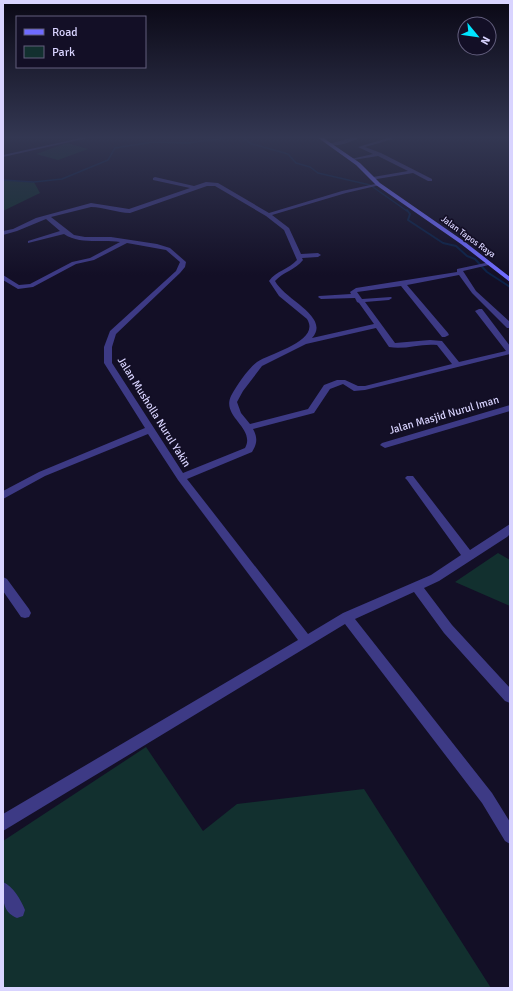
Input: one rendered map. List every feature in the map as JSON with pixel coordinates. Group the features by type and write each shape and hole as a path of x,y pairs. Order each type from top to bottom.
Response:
{"main road":[{"name":"Jalan Tapos Raya","path":"372,184 463,243 484,265 510,280"}],"street":[{"path":"173,183 196,187"},
{"path":"3,233 15,230 31,222 47,217 95,205 130,211 208,183"},
{"path":"214,183 268,215 287,229 300,260 291,270 277,275 272,281 274,286 288,301 310,316 314,327 312,333 303,342"},
{"path":"268,215 372,184"},
{"name":"Jalan Musholla Nurul Yakin","path":"47,217 72,237 83,239 103,238 168,249 183,262 182,267 178,272 111,335 108,347 108,364 181,478 307,642"},
{"path":"30,242 64,232"},
{"path":"3,277 18,287 31,286 74,263 92,259 127,241"},
{"path":"299,256 318,255"},
{"path":"484,265 460,269 474,292 510,326"},
{"path":"458,366 439,343 430,342 396,346 392,345 353,292 356,290 462,273"},
{"path":"402,283 445,335"},
{"path":"321,297 358,299 389,298"},
{"path":"247,428 311,411 327,387 340,382 345,382 357,389 458,366 510,351 479,311"},
{"path":"181,478 249,450 252,445 253,438 234,407 233,401 254,370 260,364 303,342 378,325"},
{"name":"Jalan Masjid Nurul Iman","path":"385,445 510,408"},
{"path":"3,495 42,474 151,429"},
{"path":"410,478 468,556"},
{"path":"3,823 347,617 434,578 510,528"},
{"path":"3,582 25,613"},
{"path":"416,586 448,629 510,697"},
{"path":"347,617 487,798 510,836"},
{"path":"3,890 17,910"}],"green space":[{"path":"3,183 35,183 40,193 3,211"},
{"path":"498,553 510,560 510,606 455,582"},
{"path":"146,747 203,831 237,804 364,789 491,988 3,988 3,841"}],"waterway":[{"path":"362,183 370,185 407,211"},
{"path":"407,210 410,214 408,220 443,243 456,246 467,256 475,259 487,272 510,287"}]}
